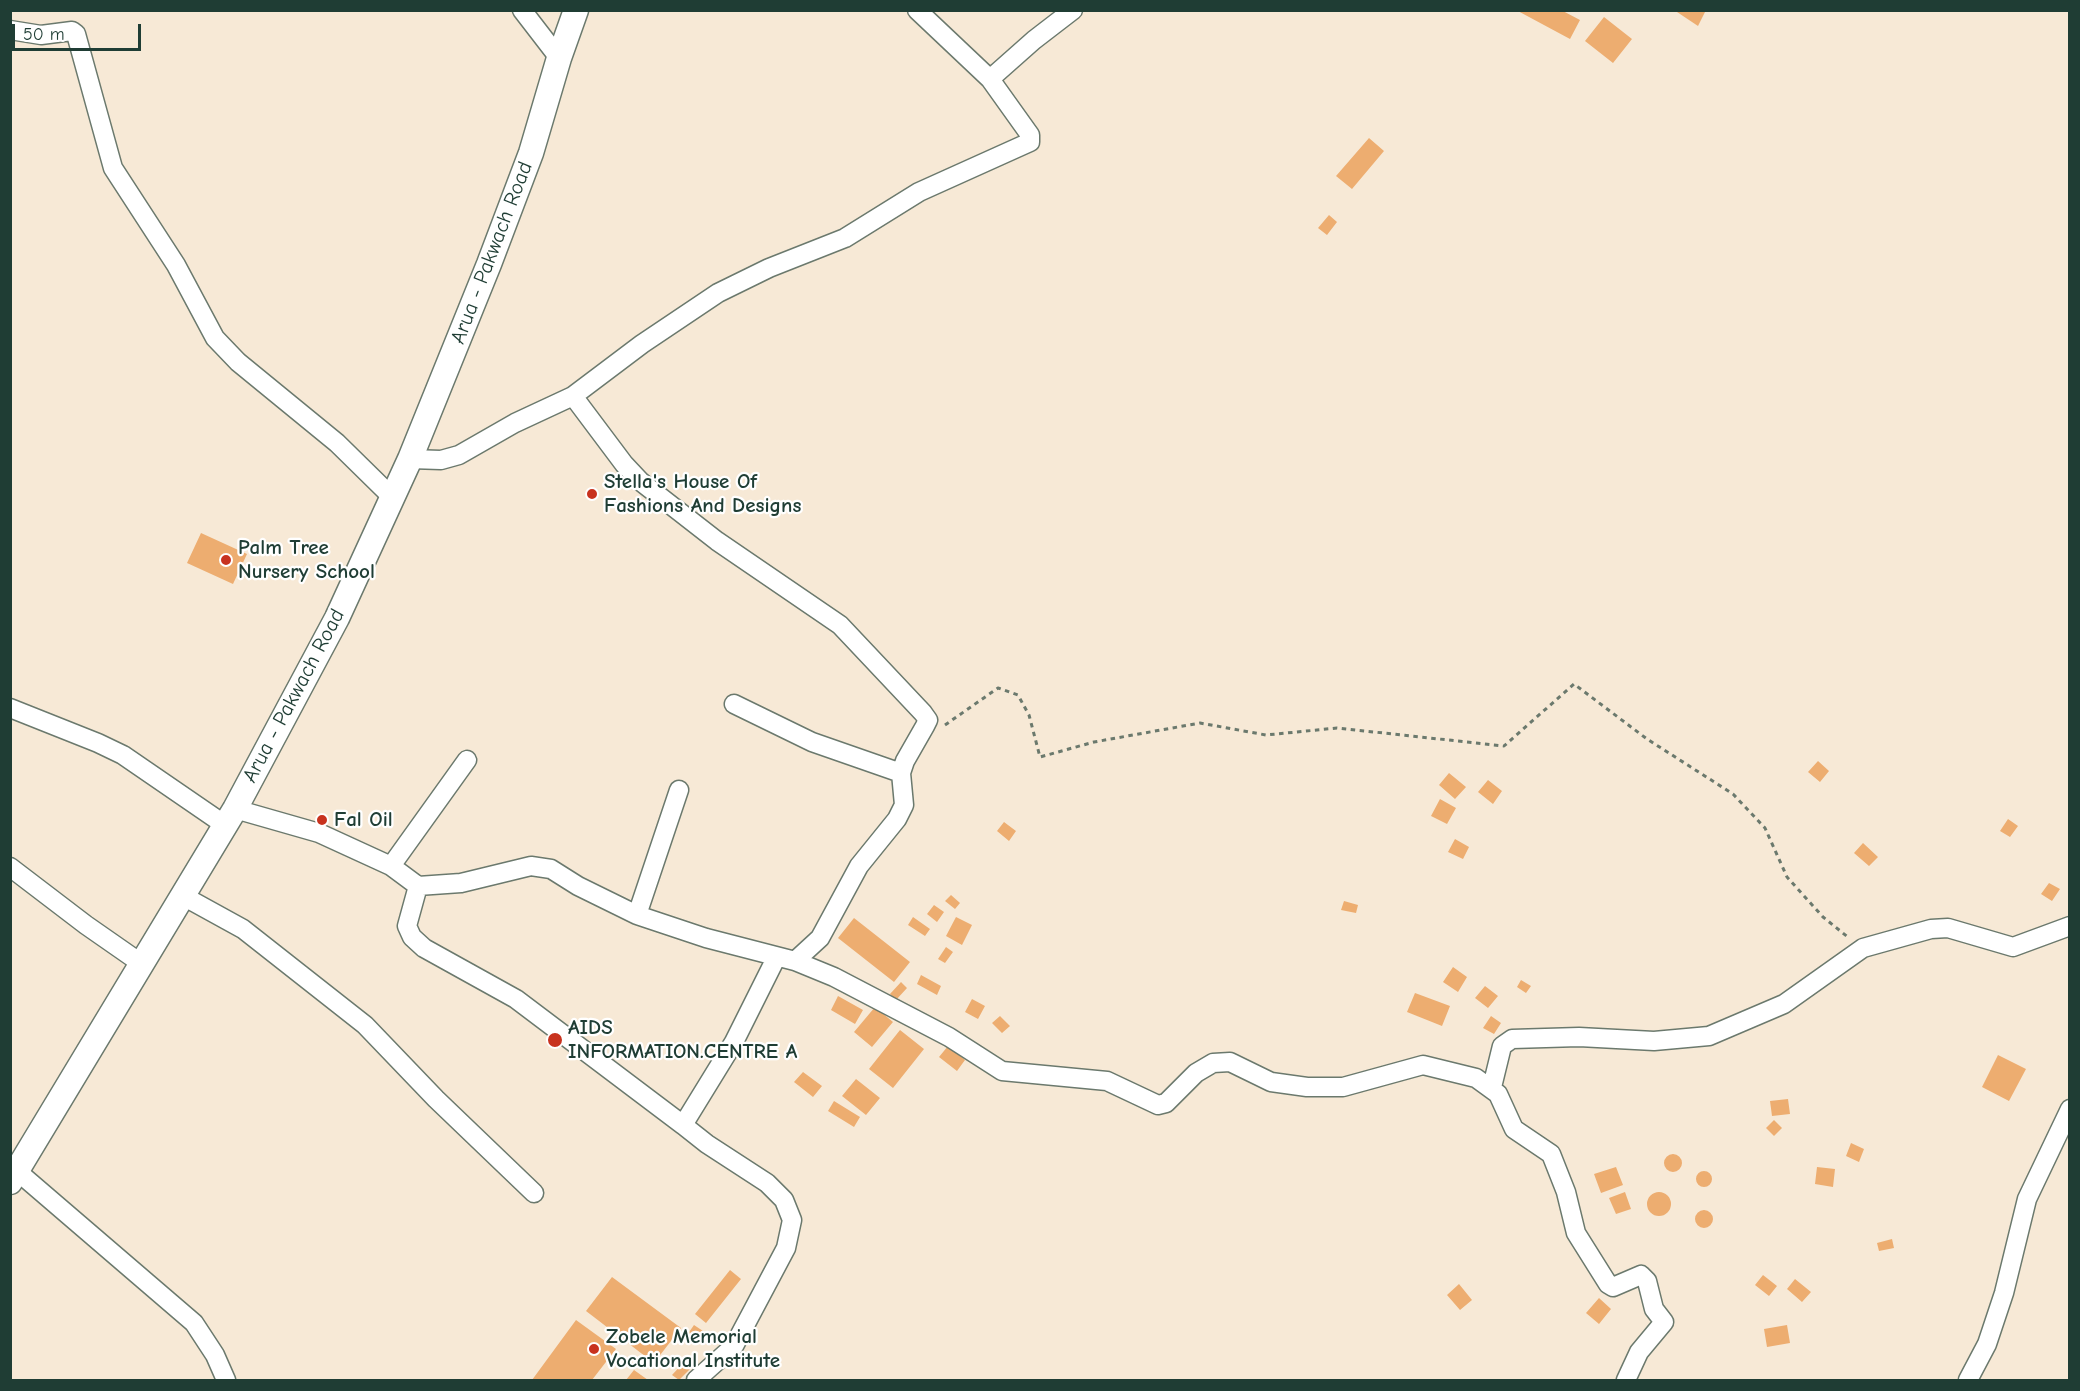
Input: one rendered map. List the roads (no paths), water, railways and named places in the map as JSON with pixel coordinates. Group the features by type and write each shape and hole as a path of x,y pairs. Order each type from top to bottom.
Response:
{"main road":[{"name":"Arua - Pakwach Road","path":"14,1176 230,817 336,618 410,459 522,175 576,10"}],"street":[{"path":"522,10 559,58"},
{"path":"410,459 441,460 459,455 515,423 573,396 642,344 718,294 769,268 845,238 919,192 969,168 1027,145 1031,139 1030,135 990,79 917,10"},
{"path":"990,79 1034,40 1074,10"},
{"path":"10,30 41,35 72,31 76,34 113,168 176,265 215,338 238,362 337,443 392,497"},
{"path":"573,396 624,465 640,481 717,541 840,625 928,720 905,761 901,773 904,805 897,819 860,866 820,938 795,962"},
{"path":"734,704 812,742 901,773"},
{"path":"10,708 123,755 230,817 319,833 391,866 418,886 461,883 531,866 551,869 637,915 706,938 795,962 834,977 949,1037 1002,1071 1107,1081 1158,1105 1166,1103 1196,1073 1213,1063 1230,1062 1271,1082 1291,1085 1343,1087 1423,1065 1476,1078 1492,1087 1501,1097 1515,1129 1551,1154 1566,1192 1576,1233 1608,1284 1613,1287 1641,1275 1647,1281 1654,1309 1663,1324 1639,1352 1626,1380"},
{"path":"391,866 467,760"},
{"path":"637,915 679,790"},
{"path":"10,867 142,964"},
{"path":"418,886 407,926 412,937 424,948 516,999 708,1144 767,1183 784,1200 792,1220 786,1248 734,1346 696,1380"},
{"path":"183,896 243,929 365,1025 436,1099 534,1193"},
{"path":"1492,1087 1502,1046 1512,1039 1579,1037 1654,1041 1708,1036 1784,1004 1863,948 1931,928 1948,928 2013,947 2070,926"},
{"path":"683,1125 734,1042 776,958"},
{"path":"1968,1380 1988,1344 2004,1293 2027,1199 2070,1109"},
{"path":"14,1176 196,1324 215,1355 226,1380"}],"place":[{"name":"Stella's House Of Fashions And Designs","path":"592,494"},
{"name":"Palm Tree Nursery School","path":"226,560"},
{"name":"Fal Oil","path":"322,820"},
{"name":"AIDS INFORMATION.CENTRE A","path":"555,1040"},
{"name":"Zobele Memorial Vocational Institute","path":"594,1349"}]}
